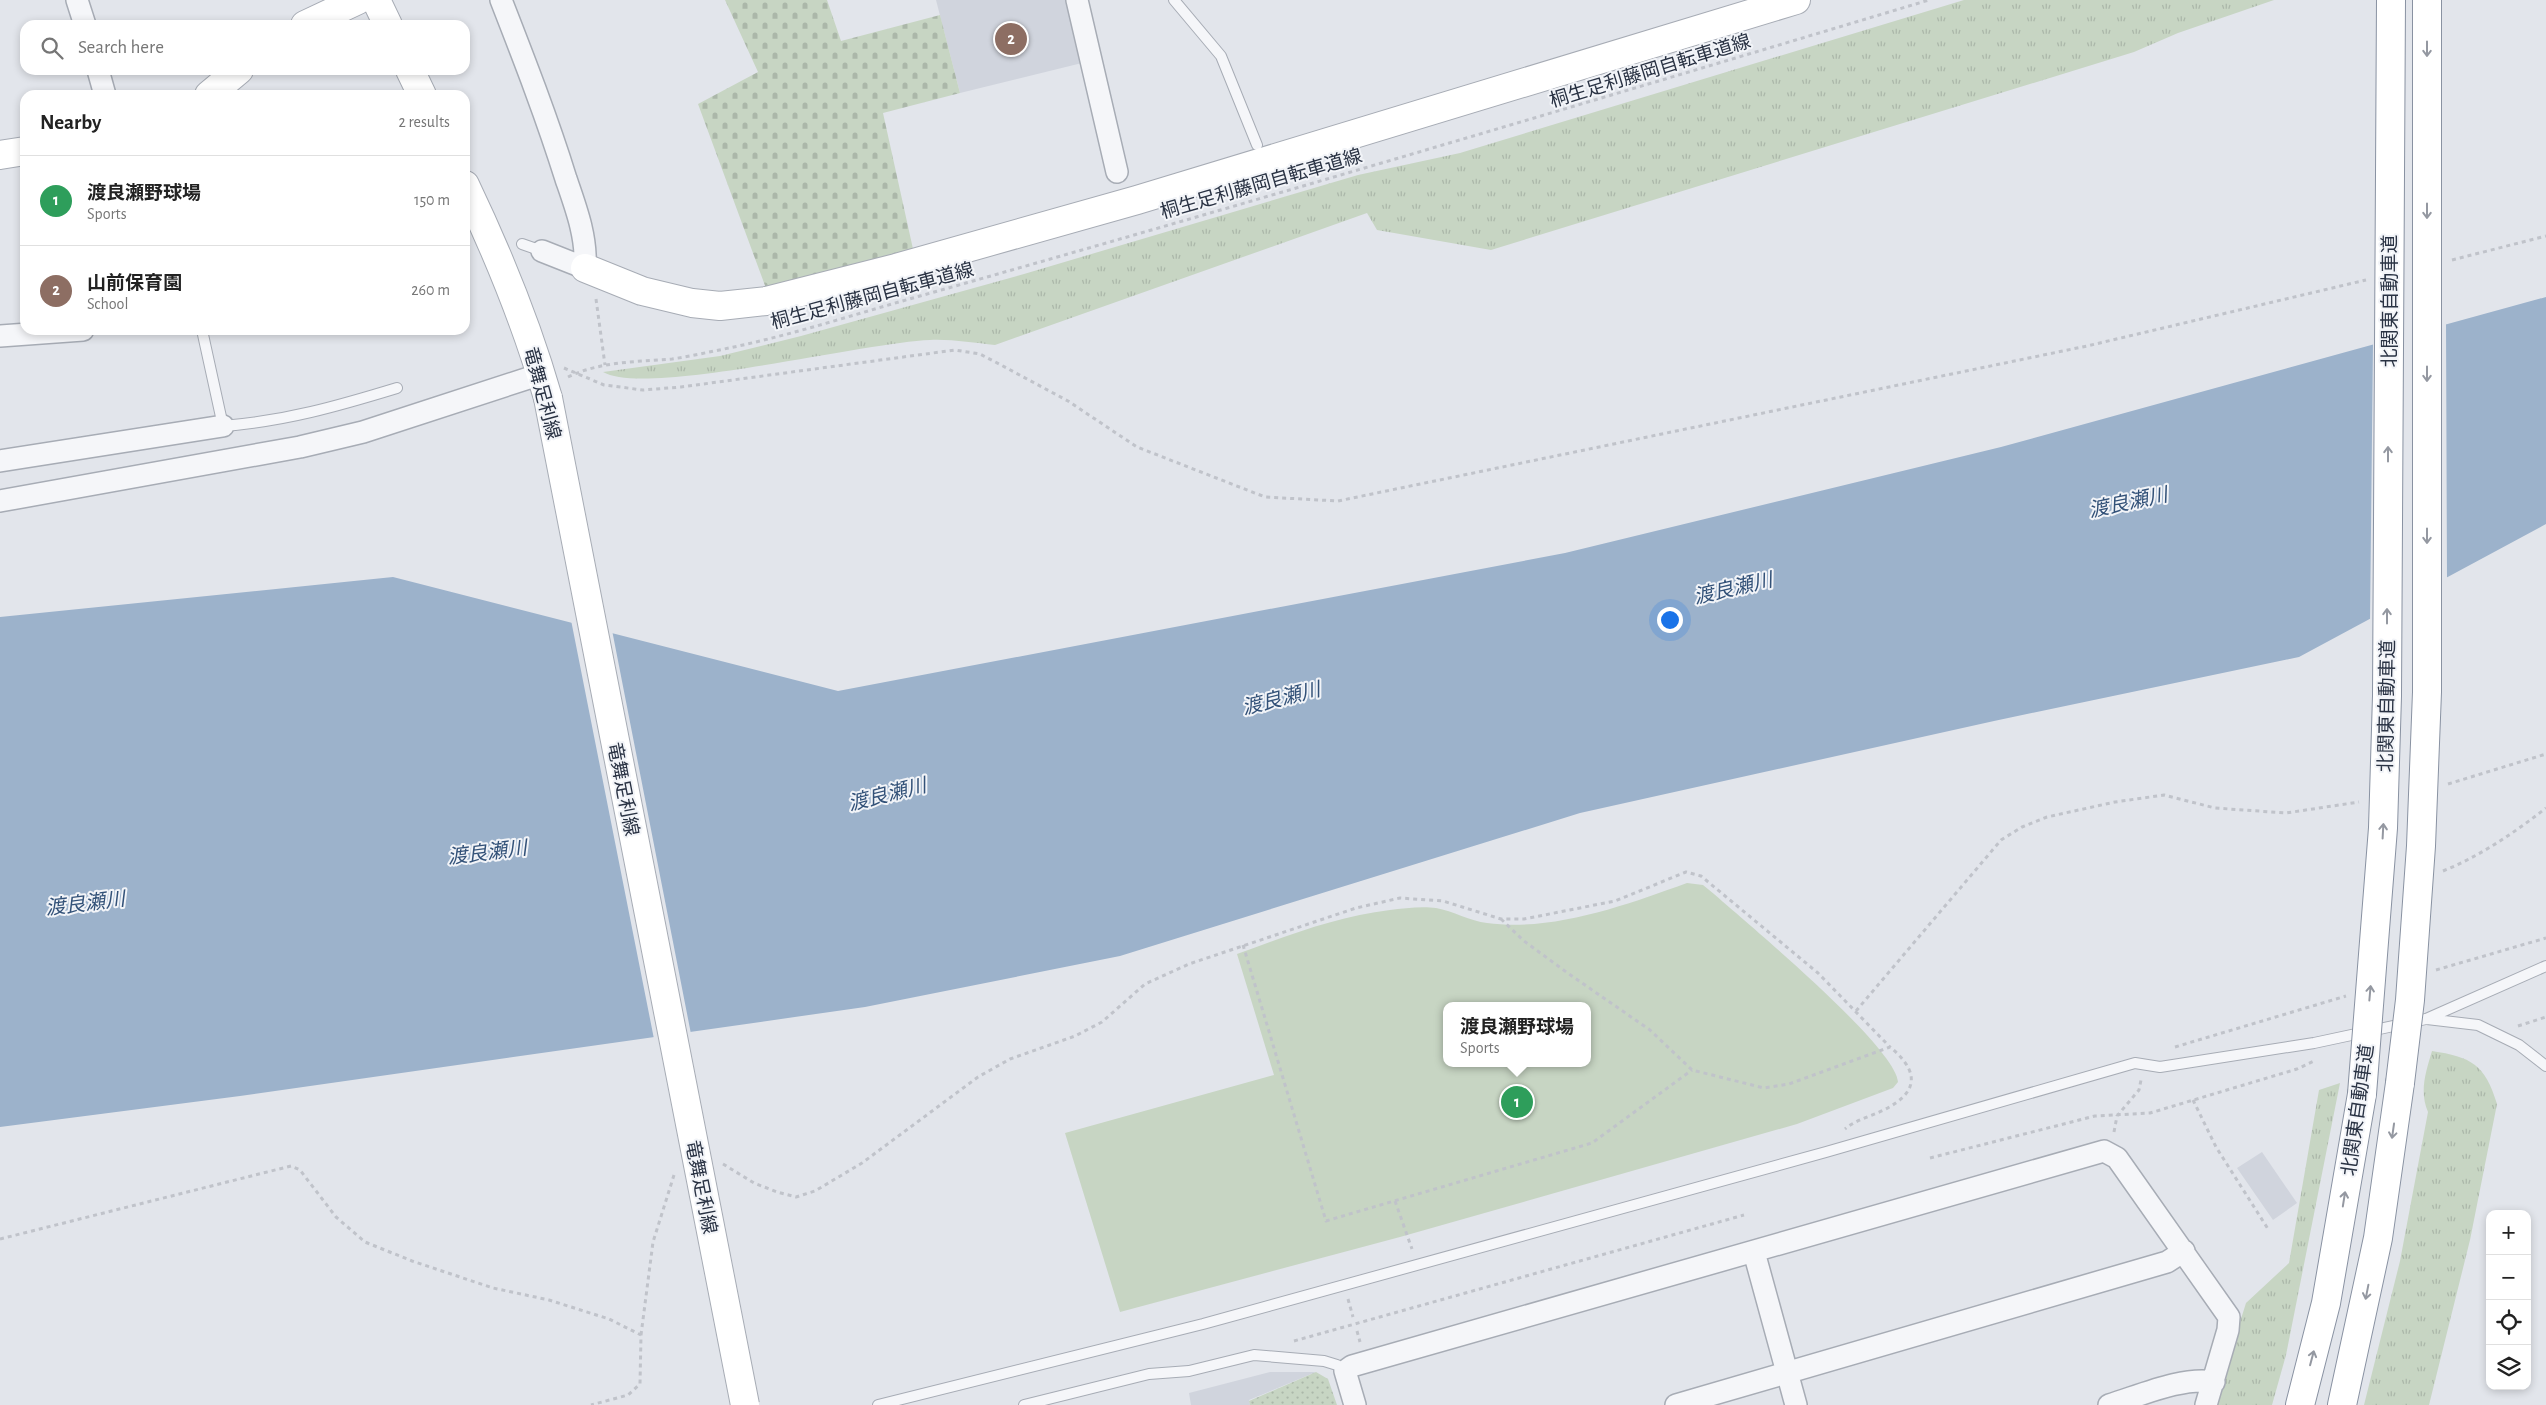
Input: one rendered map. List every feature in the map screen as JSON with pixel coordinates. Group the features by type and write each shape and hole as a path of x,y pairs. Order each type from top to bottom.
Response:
{"main road":[{"path":"316,20 358,0"},
{"path":"376,0 386,20"},
{"path":"586,268 642,291 692,303 720,306 766,301 896,268 1137,200 1796,0"},
{"name":"北関東自動車道","path":"2300,1405 2326,1303 2362,1094 2382,837 2386,724 2391,0"},
{"name":"北関東自動車道","path":"2342,1405 2378,1238 2400,1083 2410,1000 2421,846 2427,692 2427,0"},
{"path":"215,90 233,75"},
{"path":"412,75 420,90"},
{"path":"0,155 20,152"},
{"name":"竜舞足利線","path":"470,196 498,257 544,386 745,1405"}],"street":[{"path":"77,0 83,20"},
{"path":"501,0 552,131 581,225 586,252 586,268 542,251"},
{"path":"1077,0 1117,172"},
{"path":"99,75 104,90"},
{"path":"0,336 20,335"},
{"path":"0,501 300,447 544,386"},
{"path":"0,461 223,426"},
{"path":"1355,1405 1345,1371 1367,1362 2104,1151 2117,1158 2229,1317 2228,1330 2206,1405"},
{"path":"1676,1405 2167,1262 2184,1251"},
{"path":"1754,1252 1796,1405"},
{"path":"2109,1405 2188,1382 2202,1380 2214,1382"}],"lane":[{"path":"1174,0 1221,56 1258,146"},
{"path":"522,244 542,251"},
{"path":"203,335 223,426 268,423 338,406 397,388"},
{"path":"878,1405 1203,1324 1826,1152 2135,1063 2160,1067 2314,1043 2426,1019 2546,966"},
{"path":"2426,1019 2478,1025 2519,1045 2546,1066"},
{"path":"1024,1405 1149,1374 1189,1371 1254,1356 1324,1361 1337,1365 1345,1371"}],"path":[{"name":"桐生足利藤岡自転車道線","path":"595,368 605,365 719,351 1146,231 1359,168 1466,140 1929,0"},
{"path":"1145,225 1146,231"},
{"path":"2451,260 2546,236"},
{"path":"584,377 604,385 643,390 681,387 955,350 980,354 1068,401 1146,450 1265,497 1338,500 2087,346 2375,278"},
{"path":"596,298 605,365"},
{"path":"2446,785 2546,754"},
{"path":"1856,1011 2001,840 2022,827 2047,817 2115,802 2164,795 2215,808 2286,813 2365,801"},
{"path":"2440,872 2466,861 2523,826 2546,808"},
{"path":"717,1161 754,1183 777,1192 796,1197 814,1191 862,1163 928,1112 978,1077 1010,1059 1075,1036 1102,1022 1145,984 1189,964 1356,908 1400,898 1443,901 1501,919 1524,919 1615,900 1686,872 1702,876 1791,950 1856,1011 1890,1047 1905,1059 1911,1071 1912,1082 1906,1093 1893,1106 1849,1126 1835,1138 1826,1152"},
{"path":"1501,919 1524,941 1568,974 1650,1030 1692,1070 1764,1088 1789,1084 1890,1047"},
{"path":"2433,971 2546,938"},
{"path":"1243,945 1326,1221 1592,1143 1692,1070"},
{"path":"2170,1048 2348,995"},
{"path":"2504,1038 2510,1030 2546,1017"},
{"path":"1930,1158 2095,1116 2150,1113 2298,1069 2315,1060"},
{"path":"2110,1153 2117,1116 2139,1090 2141,1080 2135,1063"},
{"path":"2193,1100 2216,1147 2268,1229"},
{"path":"0,1238 291,1166 300,1170 336,1217 366,1242 412,1261 493,1288 548,1300 609,1319 641,1335"},
{"path":"591,1405 628,1395 640,1384 641,1335 653,1242 671,1181 676,1173"},
{"path":"1395,1201 1415,1257"},
{"path":"1289,1342 1744,1215"},
{"path":"1347,1293 1353,1317"}],"shaded area":[{"path":"936,0 1067,0 1082,63 960,93"},
{"path":"2262,1152 2297,1203 2273,1220 2237,1168"},
{"path":"1270,1372 1316,1372 1249,1400 1250,1405 1191,1405 1189,1393"}],"green space":[{"path":"725,0 827,0 841,41 940,15 960,93 883,113 913,249 767,291 698,104 758,72"},
{"path":"1964,0 2274,0 2178,33 2134,52 1491,250 1377,230 1367,213 995,345 938,340 899,343 758,366 663,378 626,378 603,372 720,356 801,336 1024,274 1358,175 1460,153"},
{"path":"1687,883 1703,885 1786,957 1848,1015 1891,1065 1898,1082 1893,1088 1797,1124 1400,1237 1120,1312 1065,1133 1274,1075 1237,954 1332,922 1371,913 1413,907 1442,909 1487,923 1512,925 1538,924 1563,920 1614,908"},
{"path":"2432,1051 2457,1056 2475,1065 2487,1080 2497,1104 2470,1240 2429,1405 2364,1405 2400,1261 2428,1112 2425,1104 2424,1089"},
{"path":"2340,1083 2286,1355 2272,1405 2214,1405 2246,1303 2289,1263 2319,1090"},
{"path":"1316,1372 1328,1379 1337,1405 1250,1405 1249,1401"}],"water":[{"name":"渡良瀬川","path":"2546,297 2546,524 2299,657 1994,721 1580,813 1120,956 865,1007 240,1096 0,1127 0,617 393,577 838,691 1565,553 2001,447"}],"pier":[{"path":"2446,322 2447,580 2370,622 2373,342"},
{"path":"571,620 612,630 691,1034 654,1039"}],"place":[{"name":"山前保育園","path":"1011,39"},
{"name":"渡良瀬野球場","path":"1517,1102"}]}
